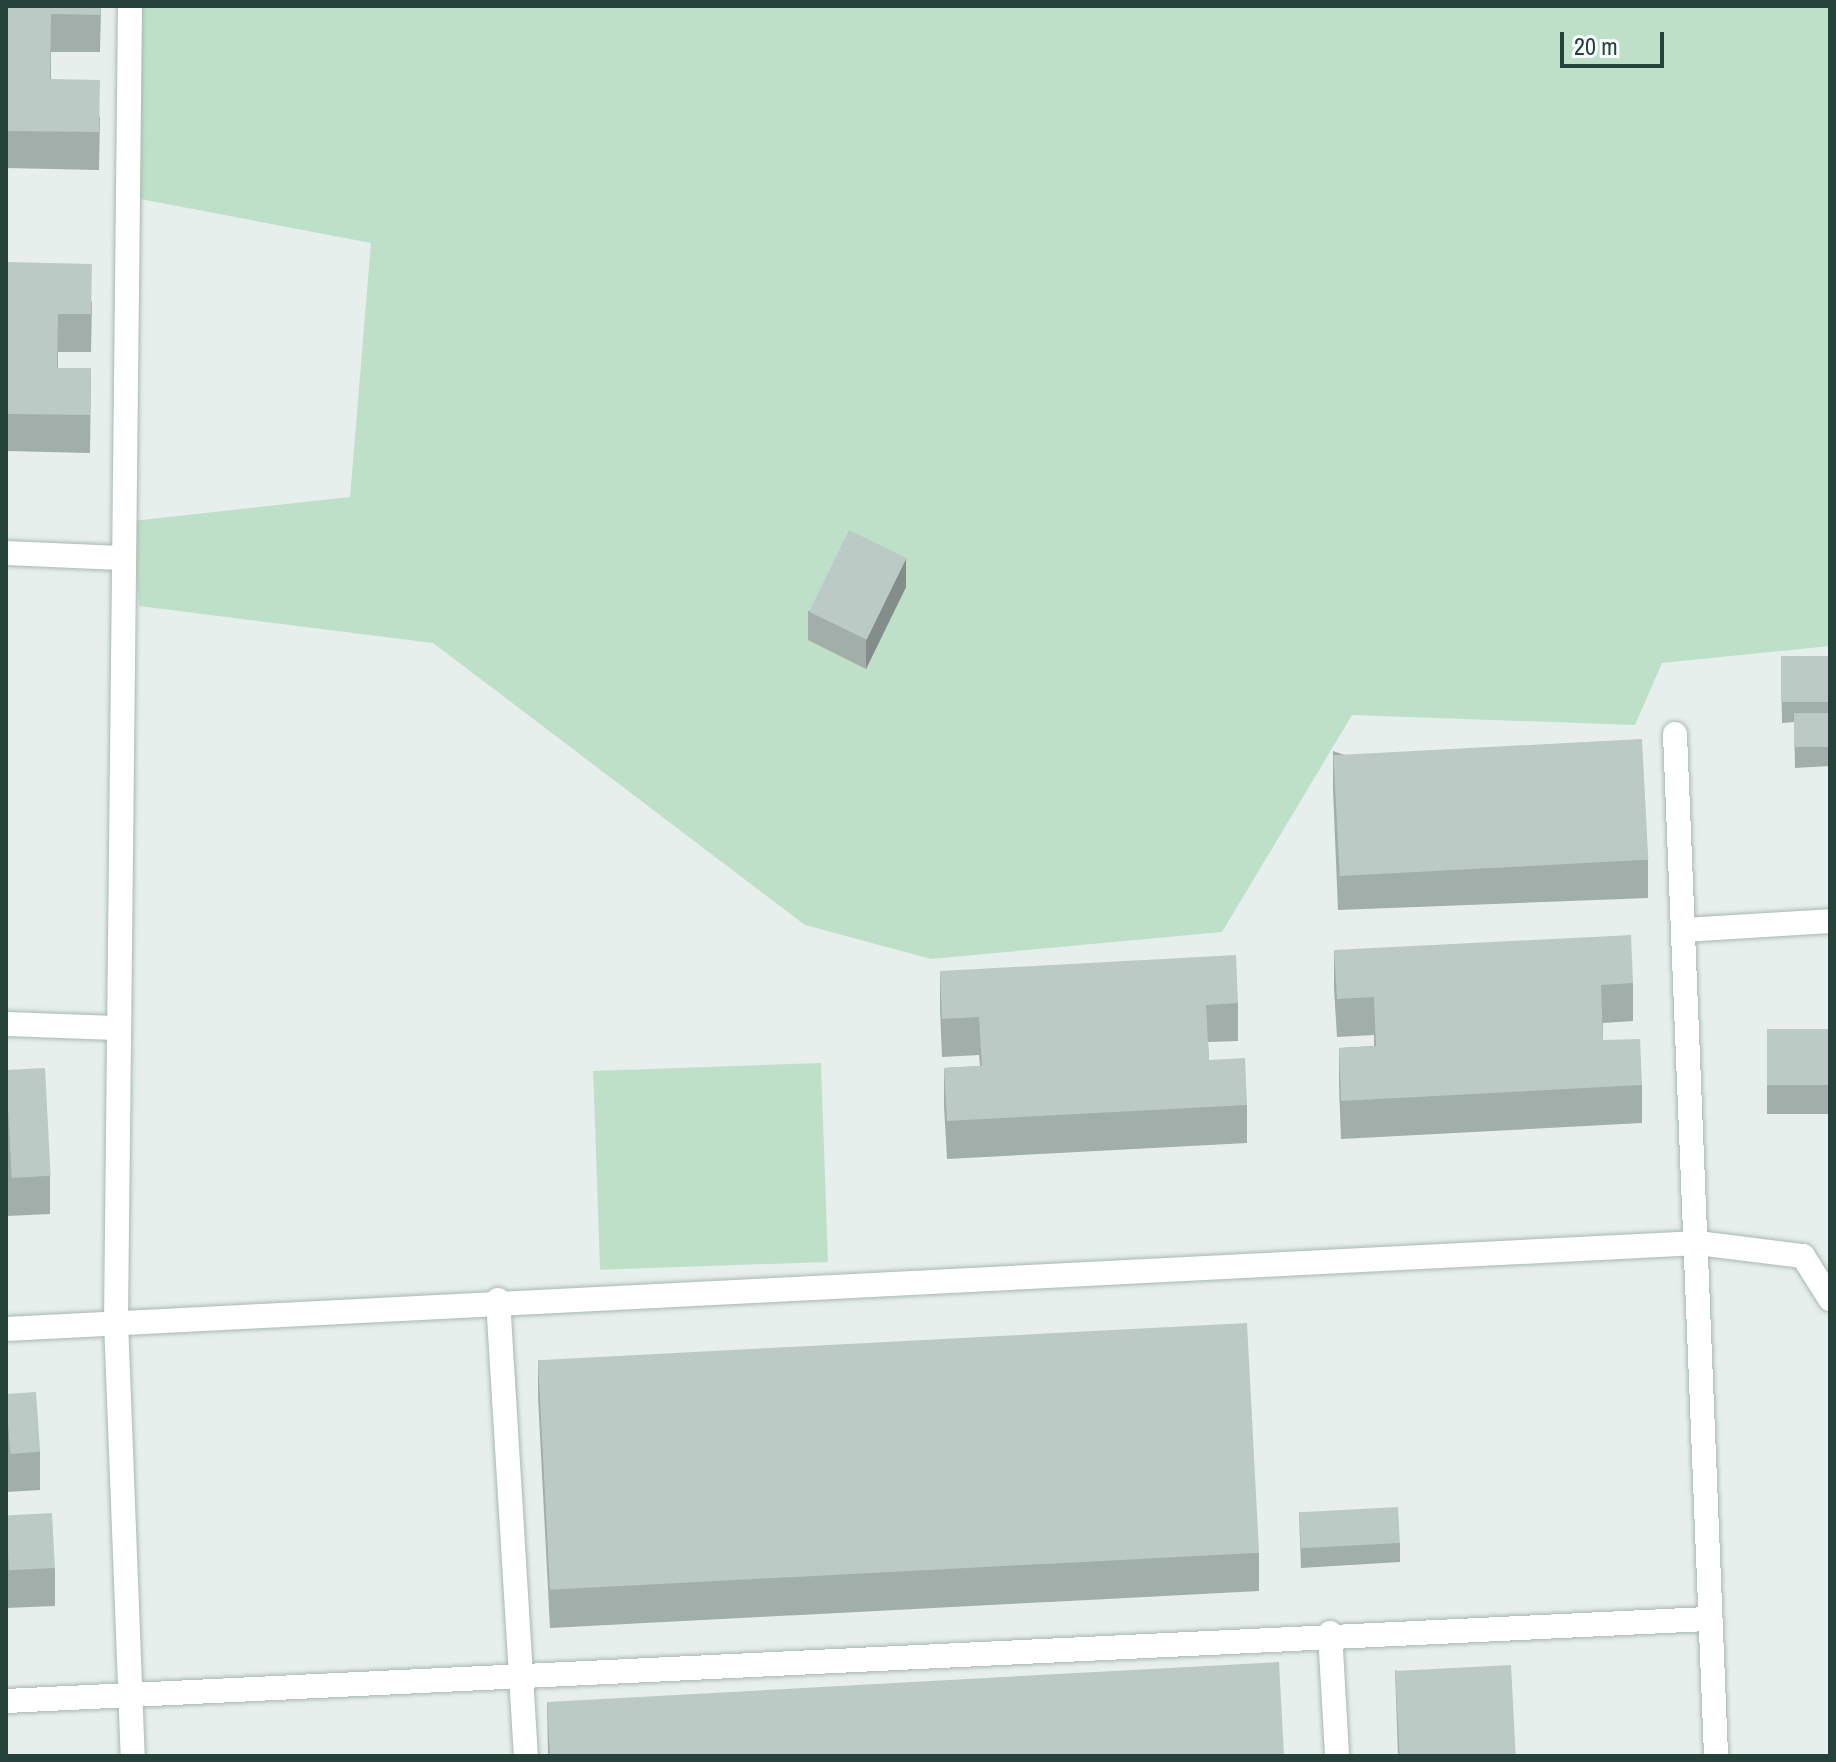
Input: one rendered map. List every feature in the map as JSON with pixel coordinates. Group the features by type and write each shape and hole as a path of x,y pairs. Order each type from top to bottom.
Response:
{"lane":[{"path":"130,6 120,558 116,1321 133,1756"},
{"path":"6,553 120,558"},
{"path":"1675,734 1698,1243 1716,1756"},
{"path":"1684,930 1830,921"},
{"path":"6,1024 117,1028"},
{"path":"6,1329 498,1300 1698,1243 1803,1256 1830,1299"},
{"path":"498,1300 526,1756"},
{"path":"6,1701 130,1691 1330,1633 1709,1619"},
{"path":"1330,1633 1337,1756"}],"green space":[{"path":"140,6 1830,6 1830,646 1662,663 1635,725 1352,715 1222,932 931,959 805,925 433,643 139,606 132,521 350,497 371,243 135,198"},
{"path":"821,1063 828,1262 600,1270 593,1071"}],"building":[{"path":"6,6 101,6 100,15 51,14 50,79 100,80 99,132 6,131"},
{"path":"6,262 92,264 91,314 58,314 57,368 91,368 90,415 6,414"},
{"path":"849,530 907,558 867,640 809,612"},
{"path":"1781,656 1830,656 1830,702 1781,702"},
{"path":"1794,713 1830,713 1830,747 1794,747"},
{"path":"1642,739 1648,860 1340,876 1333,755"},
{"path":"1631,935 1633,983 1601,985 1603,1040 1640,1039 1642,1085 1341,1101 1339,1048 1376,1046 1374,997 1337,999 1334,950"},
{"path":"1236,955 1238,1003 1206,1005 1209,1060 1245,1058 1247,1105 947,1121 944,1068 982,1066 979,1017 942,1019 940,971"},
{"path":"1767,1029 1830,1029 1830,1085 1767,1085"},
{"path":"45,1068 51,1176 12,1178 6,1070"},
{"path":"1247,1323 1259,1553 550,1590 538,1360"},
{"path":"36,1392 40,1452 10,1454 6,1394"},
{"path":"1398,1507 1400,1543 1301,1548 1299,1512"},
{"path":"52,1513 55,1568 9,1570 6,1515"},
{"path":"1279,1662 1284,1756 550,1756 547,1702"},
{"path":"1511,1665 1516,1756 1400,1756 1395,1671"}]}
